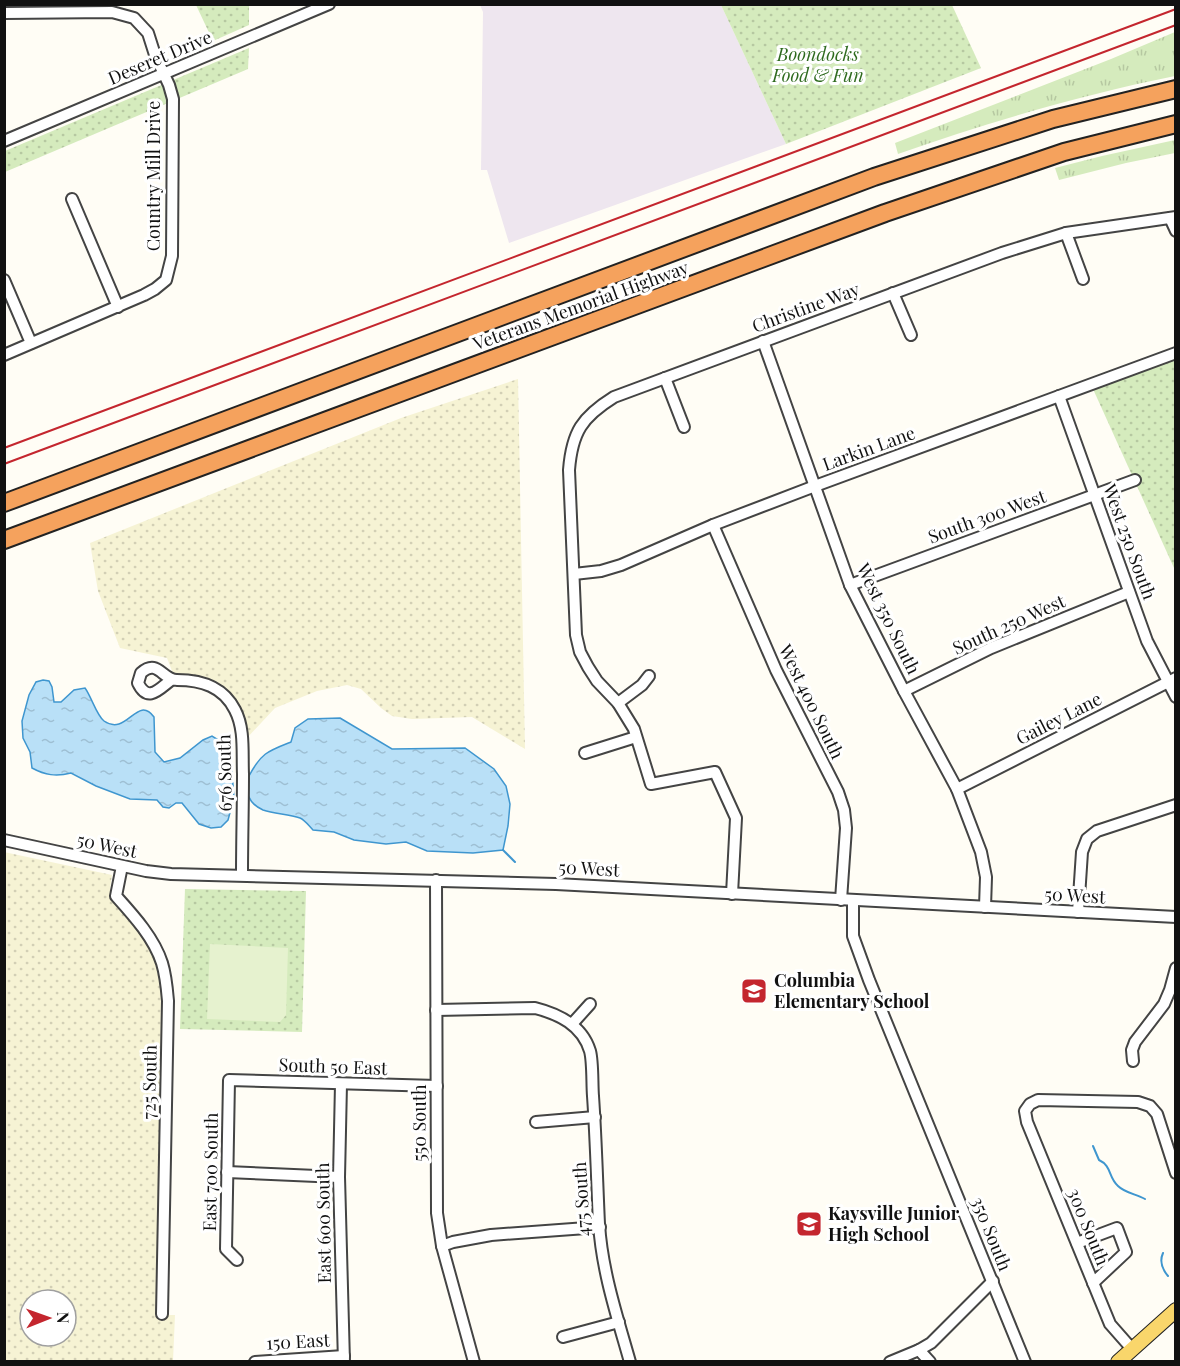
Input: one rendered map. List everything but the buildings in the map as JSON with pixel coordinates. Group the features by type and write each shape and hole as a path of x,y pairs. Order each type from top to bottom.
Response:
{"highway":[{"name":"Veterans Memorial Highway","path":"4,503 874,177 1053,119 1176,89"},
{"name":"Veterans Memorial Highway","path":"4,540 885,213 1064,152 1176,124"}],"main road":[{"path":"1118,1362 1176,1310"}],"street":[{"name":"Deseret Drive","path":"4,141 329,4"},
{"name":"Country Mill Drive","path":"4,13 112,12 134,18 148,33 173,99 172,256 166,280 144,295 4,355"},
{"path":"72,199 118,307"},
{"path":"1173,217 1176,231"},
{"name":"Christine Way","path":"732,894 736,818 715,772 651,784 634,729 618,703 597,681 580,652 576,635 569,470 570,450 586,418 599,406 614,397 1002,253 1066,233 1173,217"},
{"path":"1066,233 1083,279"},
{"path":"4,280 31,344"},
{"path":"893,293 911,335"},
{"name":"West 350 South","path":"764,341 850,585 957,789 981,852 986,877 985,907"},
{"name":"Larkin Lane","path":"574,573 601,571 621,565 713,525 815,486 1176,353"},
{"path":"666,378 684,427"},
{"name":"West 250 South","path":"1059,396 1147,641 1172,680 1176,697"},
{"name":"South 300 West","path":"850,585 1135,480"},
{"name":"West 400 South","path":"713,525 776,670 838,792 844,810 846,828 841,900"},
{"name":"South 250 West","path":"904,691 991,648 1129,592"},
{"path":"618,703 642,685 649,675"},
{"name":"676 South","path":"171,680 197,681 206,684 221,692 236,710 242,736 242,875"},
{"name":"Gailey Lane","path":"957,789 1172,680"},
{"path":"585,753 636,737"},
{"path":"1078,912 1083,852 1087,839 1096,831 1176,805"},
{"name":"50 West","path":"4,840 146,871 171,874 436,880 643,888 1176,917"},
{"name":"725 South","path":"122,866 116,896 140,924 155,947 162,963 168,1001 162,1314"},
{"name":"550 South","path":"436,880 436,1213 442,1246 474,1362"},
{"name":"350 South","path":"853,900 853,936 869,980 1025,1362"},
{"path":"1132,1061 1135,1042 1164,1004 1176,968"},
{"path":"436,1010 535,1008 551,1012 572,1024 590,1004"},
{"path":"1164,1004 1174,1009"},
{"name":"475 South","path":"572,1024 581,1032 590,1052 603,1263 630,1362"},
{"name":"South 50 East","path":"229,1080 437,1086"},
{"name":"East 700 South","path":"229,1080 226,1249 237,1260"},
{"name":"East 600 South","path":"341,1084 339,1177 344,1359"},
{"name":"300 South","path":"1132,1349 1110,1324 1024,1111 1038,1100 1138,1102 1150,1106 1156,1114 1176,1173"},
{"path":"536,1122 595,1117"},
{"path":"227,1172 339,1177"},
{"path":"442,1246 491,1235 600,1227"},
{"path":"1077,1243 1118,1228 1126,1252 1093,1283"},
{"path":"890,1362 931,1343 993,1281"},
{"path":"564,1337 619,1322"},
{"path":"919,1350 930,1362"},
{"name":"150 East","path":"255,1362 344,1359"}],"shaded area":[{"path":"480,5 721,5 786,144 509,243 487,170 481,170 483,12"},
{"path":"518,379 525,749 472,717 412,719 392,716 361,689 347,685 317,691 275,708 246,739 242,713 235,701 174,676 167,658 120,648 98,591 90,543 401,418"},
{"path":"4,852 112,875 110,888 112,899 137,928 152,954 161,980 159,1315 175,1315 173,1361 5,1361"}],"green space":[{"path":"196,5 249,5 249,25 213,41"},
{"name":"Boondocks Food & Fun","path":"721,5 952,5 981,68 786,144"},
{"path":"1175,32 1175,76 1035,110 898,154 895,143"},
{"path":"249,48 248,69 5,172 5,151"},
{"path":"1175,140 1175,153 1059,180 1055,168 1102,156"},
{"path":"1175,359 1176,564 1174,568 1093,389"},
{"path":"185,889 306,891 302,1032 180,1029"},
{"path":"210,944 288,948 286,1015 280,1022 207,1019"}],"water":[{"path":"49,681 52,687 54,702 61,702 74,690 85,688 101,718 112,724 119,724 142,710 148,711 154,717 155,752 164,762 180,758 203,740 212,736 220,741 221,750 231,760 234,798 228,820 221,827 211,828 199,824 182,803 176,803 169,808 163,807 157,800 130,799 96,786 71,773 51,775 32,768 30,752 23,738 22,721 29,695 36,682"},
{"path":"340,718 392,749 465,748 494,769 506,786 510,804 503,850 473,853 427,851 406,842 386,844 354,840 334,832 313,830 300,818 263,810 254,804 248,796 246,786 253,768 261,758 291,742 295,728 308,719"}],"waterway":[{"path":"503,850 515,862"},
{"path":"1093,1146 1099,1160 1106,1165 1118,1186 1145,1199"},
{"path":"1163,1253 1162,1265 1168,1276"}],"railway":[{"path":"4,448 1176,9"},
{"path":"4,464 1176,25"}],"place":[{"name":"Columbia Elementary School","path":"754,991"},
{"name":"Kaysville Junior High School","path":"809,1224"}]}
